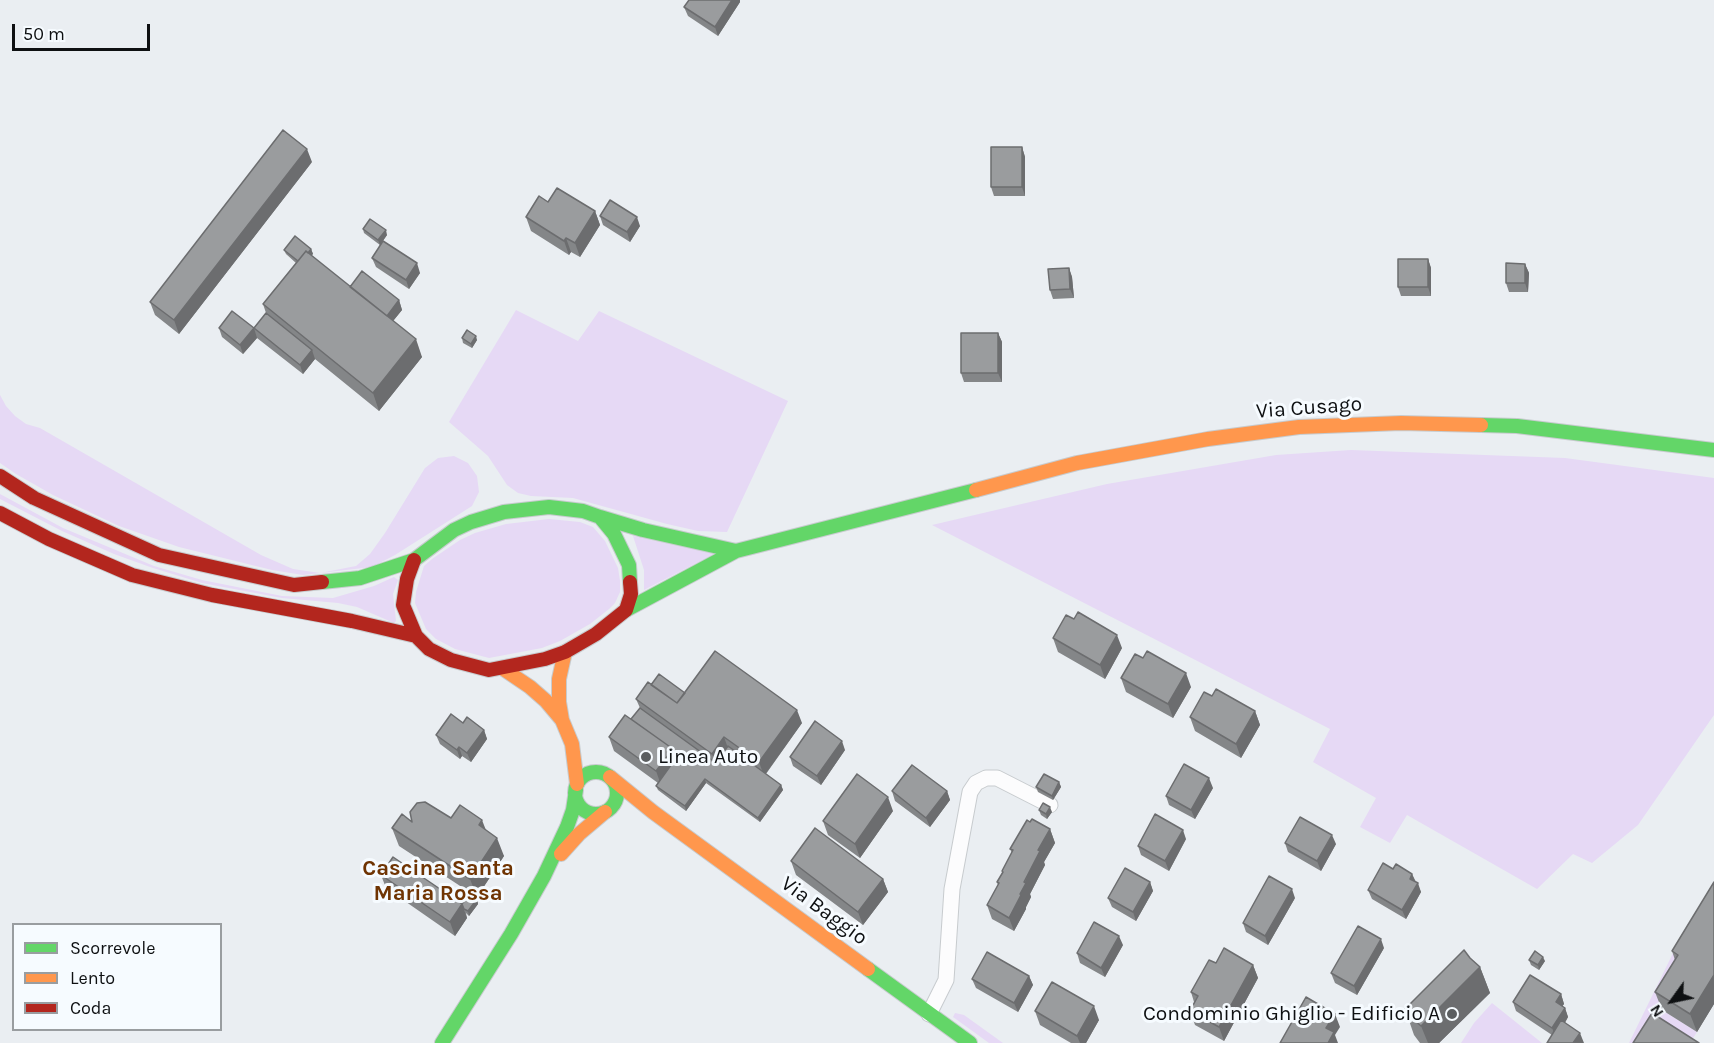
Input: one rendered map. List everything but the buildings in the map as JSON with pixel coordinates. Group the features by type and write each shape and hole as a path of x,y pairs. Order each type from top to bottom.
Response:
{"main road":[{"name":"Via Cusago","path":"736,551 914,507 1077,463 1208,439 1299,427 1401,423 1517,426 1714,450"},
{"path":"0,476 34,498 159,555 294,585 360,578 414,560 454,530 471,522 504,512 549,507 583,511 643,530 736,551"},
{"path":"0,513 49,539 132,574 213,595 341,619 416,636"},
{"path":"600,517 614,534 629,565 631,594 626,609"},
{"path":"414,560 407,579 403,604 416,636 429,649 451,660 489,669 545,660 565,652 609,625 626,609 736,551"},
{"name":"Via Baggio","path":"565,652 559,679 559,702 562,720 572,744 577,787"},
{"name":"Via Baggio","path":"502,668 530,687 562,720"},
{"name":"Via Baggio","path":"572,744 607,776 653,812 970,1043"},
{"path":"442,1043 544,876 570,819 577,787 586,775 598,772 607,776 616,786 616,799 608,810 563,851 544,876"},
{"path":"577,787 577,801 584,810 594,814 608,810 653,812"}],"street":[{"path":"929,1014 946,980 952,889 970,792 976,783 986,778 997,778 1050,805"}],"shaded area":[{"path":"516,310 578,341 599,311 788,401 727,532 698,531 573,498 531,496 518,493 507,485 488,456 449,422"},
{"path":"0,395 6,406 26,424 40,428 261,555 293,569 320,573 356,566 370,554 385,533 425,468 438,458 454,456 468,463 477,476 479,492 472,506 372,567 303,575 272,570 179,547 119,526 53,495 16,474 0,463"},
{"path":"1351,450 1565,458 1714,478 1714,715 1638,825 1592,863 1573,854 1537,889 1407,815 1390,843 1360,827 1376,798 1313,762 1330,729 932,525 1107,484 1276,455"},
{"path":"0,494 63,528 154,566 202,580 282,596 333,598 374,586 394,577 398,580 393,594 396,621 394,623 357,607 282,598 202,583 153,568 62,531 0,499"},
{"path":"549,519 580,522 593,527 605,541 618,568 620,581 620,592 609,609 590,624 560,641 542,648 489,658 455,649 436,639 426,629 415,603 424,566 460,540 475,533 506,524"},
{"path":"633,536 714,554 644,590 644,570"},
{"path":"1714,882 1714,911 1662,1010 1697,1032 1690,1043 1629,1043 1675,949"},
{"path":"1492,1003 1542,1043 1461,1043 1474,1023"},
{"path":"955,1013 964,1015 1003,1043 989,1043 953,1017"}],"traffic: fast":[{"path":"1481,425 1517,426 1714,450"},
{"path":"626,610 736,551 976,490"},
{"path":"322,582 360,578 414,560 454,530 471,522 504,512 549,507 583,511 600,517 614,534 629,565 630,582"},
{"path":"600,517 643,530 736,551"},
{"path":"596,772 611,778 617,793 611,808 596,814 581,808 575,793 581,778 596,772"},
{"path":"442,1043 511,934 544,876 567,827 573,810 576,790"},
{"path":"868,969 970,1043"}],"traffic: slow":[{"path":"976,490 1077,463 1208,439 1299,427 1401,423 1481,425"},
{"path":"565,652 559,679 559,702 562,720 572,744 577,784"},
{"path":"502,668 530,687 562,720"},
{"path":"610,777 653,812 868,969"},
{"path":"561,854 579,834 605,812"}],"traffic: jam":[{"path":"0,476 34,498 159,555 294,585 322,582"},
{"path":"0,513 49,539 132,575 212,595 352,621 416,636"},
{"path":"414,560 407,579 403,605 416,636 429,649 451,660 489,670 545,659 565,652 596,634 626,610 631,594 630,582"}],"place":[{"name":"Linea Auto","path":"646,757"},
{"name":"Condominio Ghiglio - Edificio A","path":"1452,1014"}],"district":[{"name":"Cascina Santa Maria Rossa","path":"438,882"}]}
